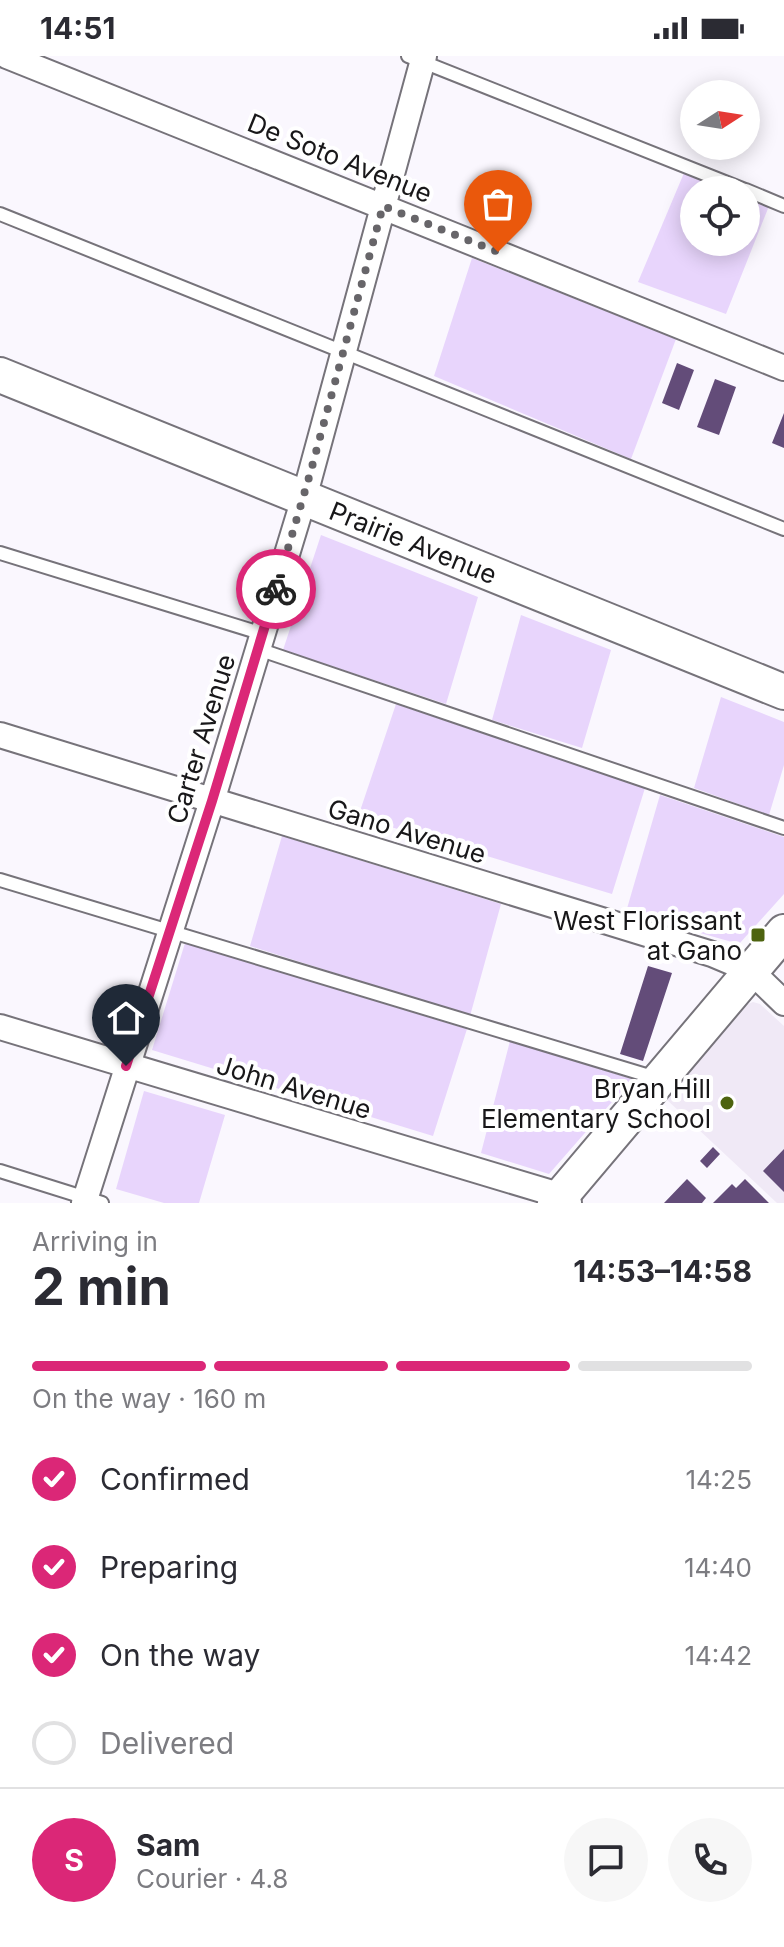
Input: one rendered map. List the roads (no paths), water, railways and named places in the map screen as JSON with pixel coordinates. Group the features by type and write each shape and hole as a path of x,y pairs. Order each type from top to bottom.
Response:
{"street":[{"name":"De Soto Avenue","path":"7,56 784,368"},
{"name":"Carter Avenue","path":"91,1201 126,1066 212,801 304,498 383,206 418,58"},
{"name":"Prairie Avenue","path":"0,375 784,692"},
{"name":"Gano Avenue","path":"0,735 712,954 750,970 784,1003"},
{"path":"562,1201 659,1079 784,932"},
{"name":"John Avenue","path":"0,1027 562,1201"}],"lane":[{"path":"418,58 711,176"},
{"path":"760,196 784,206"},
{"path":"0,214 784,529"},
{"path":"0,553 261,642 784,828"},
{"path":"0,880 659,1079"},
{"path":"0,1171 91,1201"}],"place":[{"name":"West Florissant at Gano","path":"758,935"},
{"name":"Bryan Hill Elementary School","path":"727,1103"}]}
